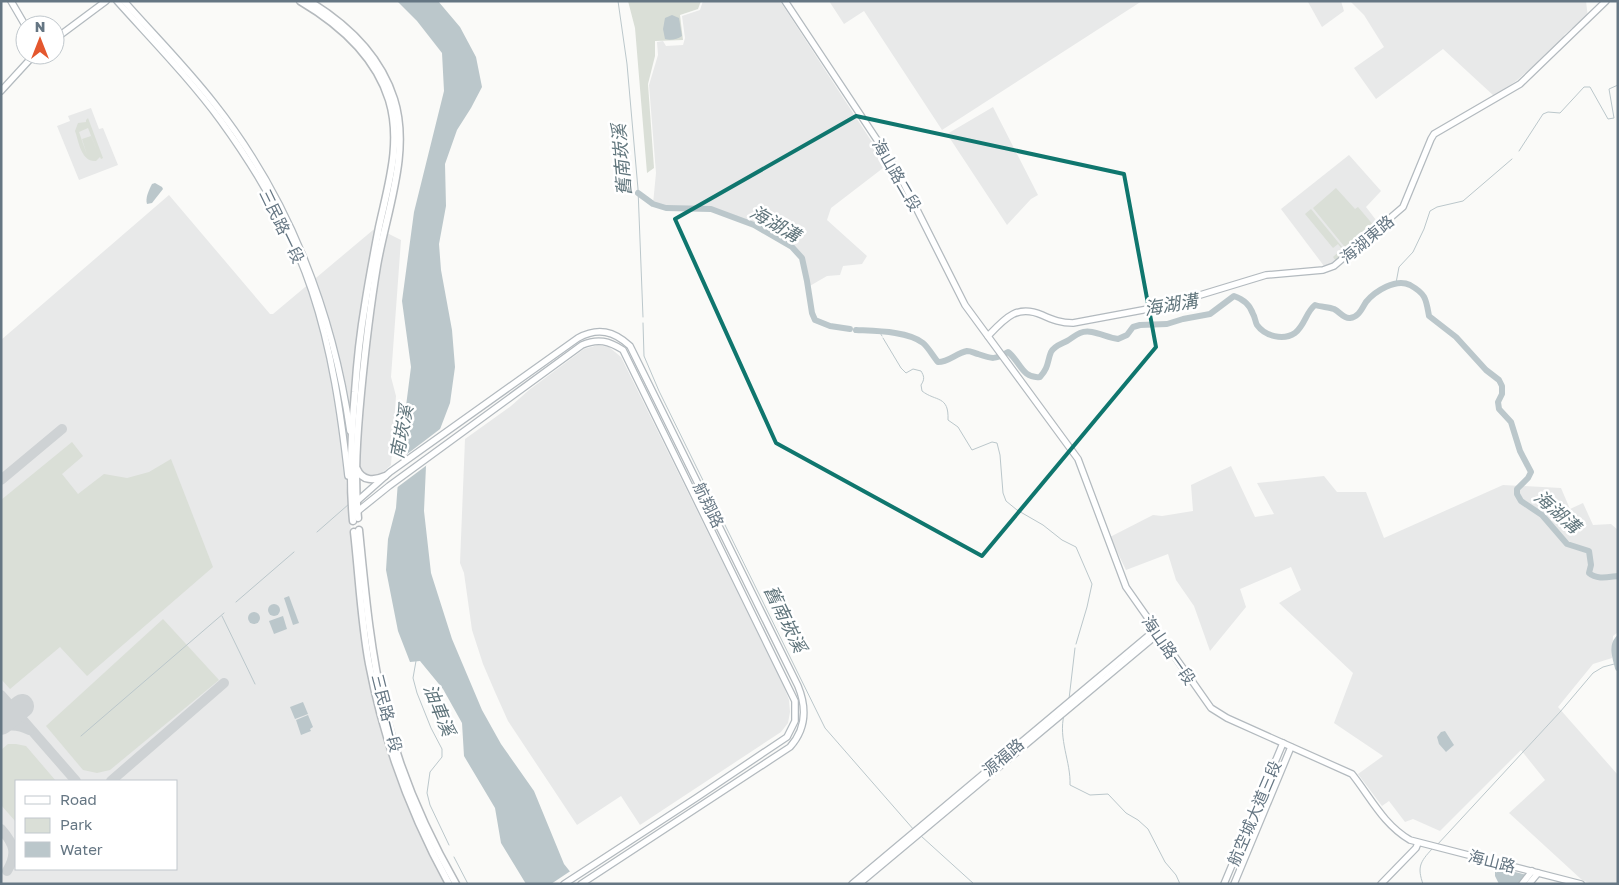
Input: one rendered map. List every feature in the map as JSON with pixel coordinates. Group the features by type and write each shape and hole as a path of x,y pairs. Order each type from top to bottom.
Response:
{"main road":[{"path":"300,1 337,25 370,61 389,100 394,126 393,166 379,226 358,350 351,443 354,507"},
{"path":"309,1 340,22 371,54 381,70 394,99 399,124 398,166 377,266 365,347 354,507"},
{"path":"356,467 358,472 367,479 379,479 388,474"},
{"name":"三民路一段","path":"449,884 402,784 382,720 368,656 357,531 372,646 379,685 391,732 413,798 440,856 456,884"}],"street":[{"path":"11,1 19,15"},
{"path":"65,32 105,3 115,1"},
{"name":"三民路一段","path":"115,1 178,69 221,122 251,165 292,241 312,290 327,346 342,422 354,507"},
{"name":"三民路一段","path":"124,1 214,104 256,162 273,193 302,252 334,346 348,417 351,443"},
{"name":"海山路二段","path":"785,1 897,170 965,305 1002,355"},
{"name":"海湖東路","path":"988,336 1008,316 1023,310 1064,323 1073,323 1164,306 1266,275 1323,270 1334,266 1403,207 1434,134 1520,84 1606,1"},
{"path":"1,91 25,65"},
{"name":"航翔路","path":"354,507 388,474 585,334 608,332 617,335 630,346 772,633 804,700 805,708 802,726 790,747 581,884"},
{"name":"航翔路","path":"354,507 389,486 582,345 591,341 608,342 623,350 795,701 795,721 787,737 564,884"},
{"name":"海山路一段","path":"1002,355 1078,459 1121,578 1131,596 1211,708 1227,718 1352,774 1365,790 1378,812 1399,834 1418,843 1432,846"},
{"name":"源福路","path":"852,884 1157,632"},
{"name":"源福路","path":"860,884 1157,632"},
{"name":"航空城大道三段","path":"1224,884 1283,743"},
{"name":"航空城大道三段","path":"1234,884 1291,746"},
{"path":"1381,884 1416,848 1418,843"},
{"name":"海山路","path":"1432,846 1581,884"},
{"path":"1522,884 1535,872"},
{"path":"1529,884 1535,872"}],"highlighted area":[{"path":"856,116 1124,174 1156,347 982,556 776,443 675,219"}],"shaded area":[{"path":"703,1 780,1 887,165 831,208 827,220 867,256 862,264 843,266 840,275 827,276 808,287 802,258 792,247 754,225 711,209 666,208 653,204 656,173 649,85 658,55 657,42 663,41 666,46 683,45 685,38 682,16 700,10"},
{"path":"829,1 1142,1 942,130 864,11 844,24"},
{"path":"1341,1 1344,11 1322,27 1308,2"},
{"path":"1350,1 1586,1 1588,18 1576,28 1572,28 1564,35 1563,40 1516,81 1494,96 1443,49 1376,99 1354,68 1384,47 1364,15"},
{"path":"993,107 1038,195 1031,199 1007,225 947,134"},
{"path":"91,108 99,129 103,128 118,165 79,180 57,126 70,121 68,116"},
{"path":"1349,155 1381,191 1366,207 1379,224 1334,263 1324,266 1281,209"},
{"path":"169,195 270,314 273,314 379,225 387,233 401,240 391,377 396,396 391,465 382,473 371,477 344,464 365,665 383,739 394,772 444,884 1,884 1,340"},
{"path":"598,345 609,347 621,357 789,700 790,712 788,723 781,732 640,825 621,796 577,825 508,721 495,692 483,664 472,630 464,573 460,563 465,439 584,349"},
{"path":"1231,466 1255,517 1274,514 1257,483 1324,476 1337,492 1366,492 1384,538 1503,485 1561,488 1570,509 1583,503 1593,525 1611,524 1618,530 1618,632 1613,636 1612,658 1593,664 1558,707 1618,775 1618,884 1592,884 1582,880 1509,813 1545,780 1521,750 1440,831 1413,819 1405,822 1389,801 1382,806 1358,774 1383,756 1334,723 1353,673 1279,603 1301,590 1291,567 1240,589 1246,607 1210,651 1194,606 1176,580 1168,554 1126,570 1110,537 1153,515 1162,516 1193,511 1191,485"}],"green space":[{"path":"628,1 701,1 698,9 680,15 683,40 655,41 655,56 648,84 654,168 647,173 635,28"},
{"path":"88,118 103,158 101,159 100,157 96,161 84,155 79,146 75,131 78,123 86,122","holes":["88,128 97,151 91,136 82,139 87,155 79,132"]},
{"path":"1336,188 1355,209 1358,207 1375,227 1348,251 1313,208"},
{"path":"1311,209 1347,253 1336,261 1333,257 1342,249 1338,244 1333,248 1305,214"},
{"path":"72,442 83,456 62,474 78,494 104,474 127,478 149,472 171,459 213,567 87,676 60,647 10,689 1,679 1,500"},
{"path":"163,619 219,680 110,770 97,773 83,770 46,726"},
{"path":"8,744 26,746 55,780 15,780 15,821 1,805 1,750"}],"water":[{"path":"397,1 438,1 460,27 476,57 482,87 457,130 445,164 446,206 439,244 441,270 452,330 455,367 450,403 426,466 424,511 431,573 452,639 482,710 501,744 534,791 564,864 580,884 526,884 501,843 495,808 464,756 462,723 443,689 420,661 410,662 398,631 386,570 388,539 396,508 411,367 402,301 414,212 444,91 442,53 417,21"},
{"path":"672,15 679,18 682,36 667,40 665,39 663,29 665,18"},
{"path":"155,183 163,189 152,203 147,204 149,191 152,184"},
{"path":"289,596 299,623 293,625 284,598"},
{"path":"272,604 276,604 280,610 276,616 272,616 268,612 268,608"},
{"path":"252,612 256,612 260,618 256,624 252,624 248,620 248,616"},
{"path":"283,616 287,629 274,634 269,621"},
{"path":"303,702 308,714 295,719 290,707"},
{"path":"308,715 313,727 310,729 311,731 301,735 296,720"},
{"path":"1445,731 1454,745 1446,752 1439,744 1437,737 1441,732"},
{"path":"1495,867 1531,876 1530,884 1499,884 1495,876"}],"pier":[{"path":"444,426 431,462 395,489 398,461"},
{"path":"572,870 582,884 551,884"}],"waterway":[{"name":"舊南崁溪","path":"618,1 627,64 638,189 643,317"},
{"path":"1519,151 1543,114 1548,112 1560,113 1584,87 1590,87 1608,119 1614,118 1609,89 1618,85"},
{"path":"1396,283 1399,267 1413,252 1430,211 1437,207 1463,201 1512,159"},
{"name":"海湖溝","path":"638,193 653,204 666,208 711,209 754,225 792,247 802,258 815,320 830,326 850,329"},
{"name":"海湖溝","path":"856,330 891,332 917,339 925,345 938,362 946,361 967,351 993,358 1008,352 1025,372 1034,377 1040,377 1054,348 1085,332 1094,332 1118,339 1127,335 1133,327 1140,325 1167,324 1210,314 1234,296 1248,305 1260,329 1274,336 1285,337 1298,330 1309,311 1315,305 1334,309 1350,318 1358,314 1366,302 1380,290 1392,284 1404,283 1422,294 1429,316 1456,337 1486,370 1499,380 1502,386 1502,394 1498,402 1499,409 1511,422 1520,451 1531,472 1517,489 1517,494 1521,501 1542,515 1567,544 1589,551 1591,565 1589,573 1599,577 1618,576"},
{"name":"舊南崁溪","path":"643,323 644,356 659,391 825,728 914,830"},
{"name":"海湖溝","path":"879,331 882,336"},
{"path":"883,338 906,373 913,369 921,371 924,378 921,385 922,391 944,403 948,412 948,420 958,427 972,450 992,442 997,443 1000,455 1003,493 1006,501 1062,540 1076,547 1092,584 1076,644"},
{"path":"317,532 349,504"},
{"path":"236,602 294,552"},
{"path":"81,736 224,613"},
{"path":"222,616 255,684"},
{"name":"海湖溝","path":"1618,639 1614,649 1618,668"},
{"path":"1069,699 1075,648"},
{"name":"油車溪","path":"416,661 413,678 417,693 442,749 442,757 430,772 427,793 430,805 449,845"},
{"path":"1437,845 1560,712 1593,673 1603,667 1618,663"},
{"path":"1064,715 1063,733 1070,785 1090,795 1108,794 1126,813 1138,820 1148,829 1165,862 1176,875 1180,884"},
{"name":"舊南崁溪","path":"921,836 974,884"},
{"path":"1423,884 1420,873 1421,865 1432,849"},
{"name":"油車溪","path":"454,857 468,884"}],"taxiway":[{"path":"1,480 62,429"},
{"path":"112,780 224,683"},
{"path":"1,695 75,780"},
{"path":"1,700 1,714"},
{"path":"1,727 16,726 29,730"},
{"path":"1,829 9,839 13,849 13,859 7,871"}],"runway":[{"path":"1,723 22,706"}],"water label":[{"name":"南崁溪","path":"402,432"}]}
